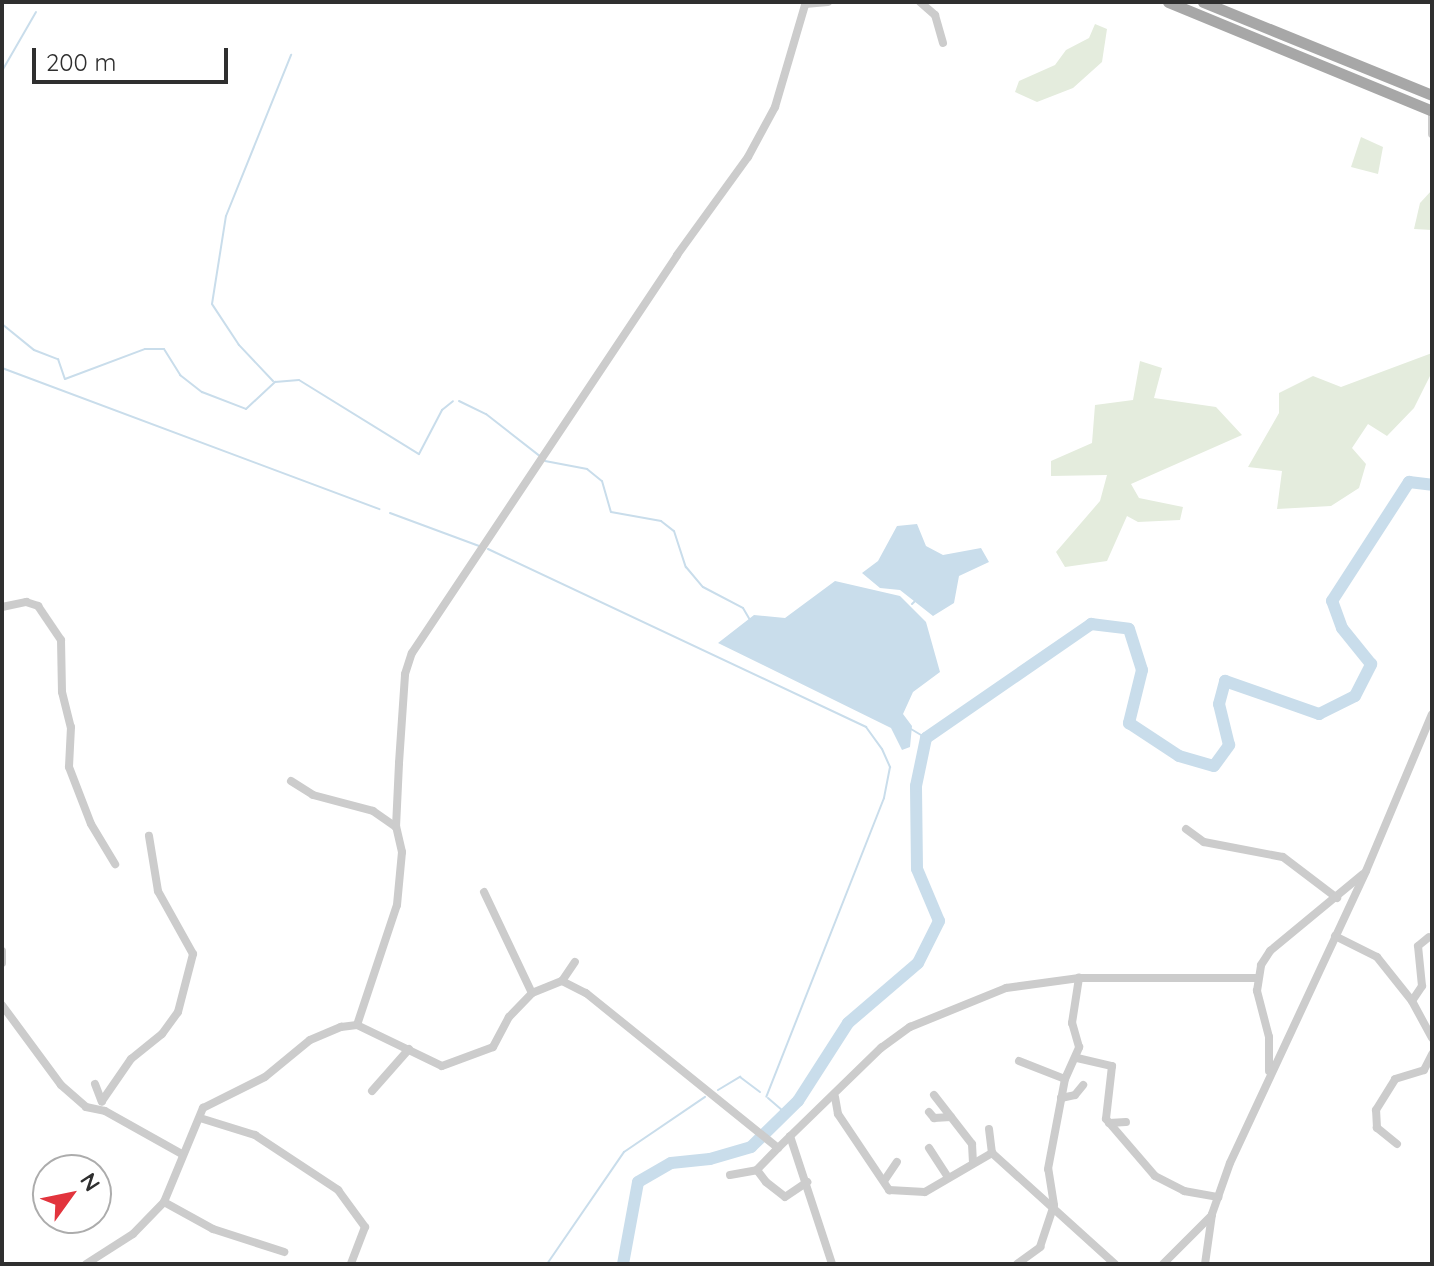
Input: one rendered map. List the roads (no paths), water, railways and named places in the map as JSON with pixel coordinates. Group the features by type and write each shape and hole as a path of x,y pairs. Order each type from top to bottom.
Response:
{"main road":[{"path":"1168,2 1239,24 1432,95"},
{"path":"1203,2 1239,24 1432,111"}],"street":[{"path":"357,1025 397,905 402,852 396,827 405,674 412,653 748,157 775,107 806,3 828,2"},
{"path":"920,2 935,15 943,43"},
{"path":"1432,111 1432,134"},
{"path":"2,604 26,602 38,606 61,640 62,692 71,727 69,767 91,824 115,864"},
{"path":"1205,1264 1212,1214 1218,1197 1269,1078 1366,871 1432,714"},
{"path":"291,781 307,792 373,811 396,827"},
{"path":"1186,829 1204,842 1283,857 1337,898"},
{"path":"101,1106 131,1059 162,1034 178,1012 193,954 158,891 149,836"},
{"path":"1269,1078 1269,1037 1257,978 1270,951 1366,871"},
{"path":"484,892 532,993"},
{"path":"1335,936 1368,950 1412,1001 1432,1038"},
{"path":"1412,1001 1422,986 1418,946 1429,937"},
{"path":"2,951 2,963"},
{"path":"86,1264 133,1234 164,1202 203,1108 265,1077 310,1040 357,1025 442,1066 493,1047 509,1017 532,993 562,981 575,962"},
{"path":"730,1175 757,1170 778,1147 835,1097 881,1048 910,1027 1006,988 1079,978 1257,978"},
{"path":"1017,1264 1040,1247 1052,1210 1048,1169 1065,1079 1077,1058 1072,1023 1079,978"},
{"path":"562,981 586,993 778,1147"},
{"path":"2,1005 61,1085 86,1107 101,1106 182,1154"},
{"path":"1418,1015 1432,1031"},
{"path":"372,1091 409,1049"},
{"path":"1397,1144 1377,1128 1376,1110 1395,1079 1424,1070 1432,1054"},
{"path":"1077,1058 1112,1066 1105,1093 1109,1123 1155,1176 1184,1191 1218,1197"},
{"path":"1019,1061 1065,1079"},
{"path":"95,1084 101,1106"},
{"path":"1061,1098 1075,1095 1083,1085"},
{"path":"934,1095 972,1144 973,1161"},
{"path":"835,1097 838,1114 889,1190 907,1194 925,1192 973,1161 992,1153"},
{"path":"929,1112 934,1118 951,1117"},
{"path":"200,1118 255,1135 338,1190 365,1227 351,1264"},
{"path":"1109,1123 1126,1122"},
{"path":"989,1129 992,1153 1115,1264"},
{"path":"790,1136 832,1264"},
{"path":"929,1148 948,1177"},
{"path":"884,1181 897,1162"},
{"path":"757,1170 779,1196 807,1182"},
{"path":"164,1202 213,1229 284,1252"},
{"path":"1163,1264 1212,1214"}],"water":[{"path":"917,524 926,546 943,555 981,548 989,562 959,576 954,603 933,616 900,590 880,588 862,573 878,561 897,526"},
{"path":"835,581 900,596 926,622 940,672 913,692 903,714 912,726 910,747 902,750 891,728 718,643 754,615 785,618"}],"waterway":[{"path":"2,71 36,12"},
{"path":"273,381 239,345 212,304 226,216 291,55"},
{"path":"2,324 34,350 58,359 65,379 145,349 164,349 180,375 202,392 246,409 275,382 299,380 419,454 442,410 453,401"},
{"path":"2,368 380,509"},
{"path":"459,401 486,414 541,457"},
{"path":"545,461 587,469 602,481 611,512 661,521 674,531 686,567 703,587 743,608 750,620"},
{"path":"623,1264 638,1182 671,1163 710,1159 751,1147 798,1101 848,1023 918,963 939,921 917,869 916,786 926,738 1091,624 1129,629 1142,670 1129,723 1179,756 1214,766 1229,745 1219,704 1225,681 1319,714 1355,696 1371,664 1342,628 1332,601 1409,482 1432,485"},
{"path":"390,513 479,546"},
{"path":"488,549 866,727 882,749 890,767 884,798 766,1097"},
{"path":"912,604 915,601"},
{"path":"911,729 926,738"},
{"path":"718,1090 740,1077 760,1092"},
{"path":"547,1264 624,1152 705,1097"},
{"path":"768,1098 785,1113"}]}
